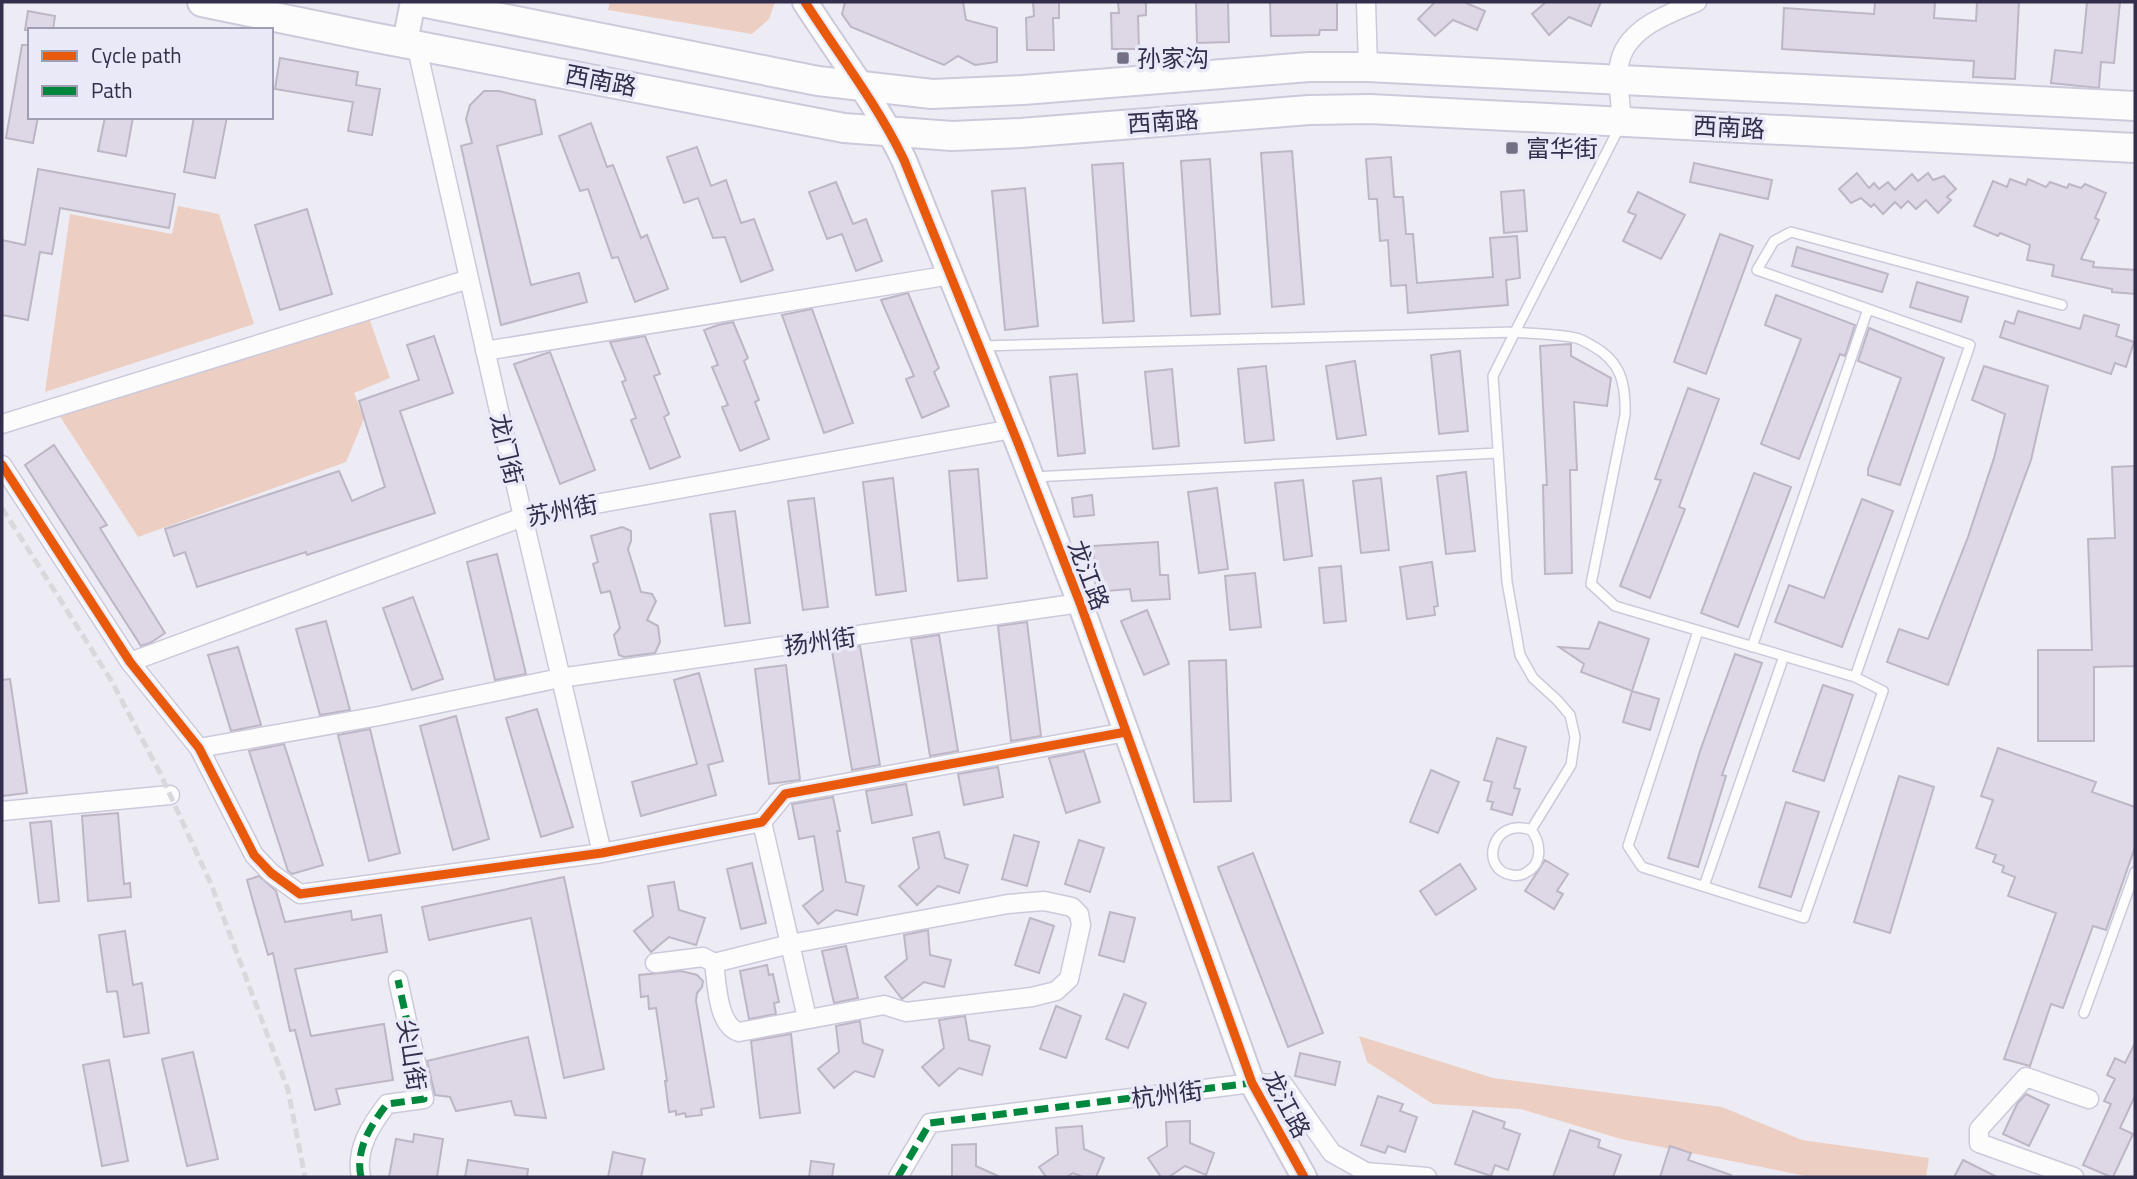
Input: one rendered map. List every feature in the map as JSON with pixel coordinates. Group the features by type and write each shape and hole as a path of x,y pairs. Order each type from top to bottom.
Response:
{"main road":[{"name":"西南路","path":"202,2 844,128 891,132 951,136 1021,133 1241,115 1357,109 2135,148"},
{"name":"西南路","path":"421,2 818,81 932,94 1281,69 1368,67 2135,106"},
{"path":"1879,135 1882,93"}],"street":[{"path":"410,43 413,2"},
{"name":"龙江路","path":"805,2 863,87 891,132 904,160 1080,603 1252,1083 1304,1177"},
{"path":"1366,2 1368,67"},
{"path":"1622,122 1619,66 1629,41 1641,30 1670,13 1697,2"},
{"name":"龙门街","path":"410,43 469,279 602,853"},
{"path":"485,351 951,275"},
{"path":"2,425 469,279"},
{"name":"苏州街","path":"130,662 523,517 1012,429"},
{"path":"2,465 130,662 198,748 254,855 271,873 300,894 602,853 762,822 785,794 1126,732"},
{"name":"扬州街","path":"198,748 379,716 560,678 1080,603"},
{"path":"2,811 170,794"},
{"path":"762,822 807,1018"},
{"path":"655,963 703,957 714,963 790,944 1008,904 1044,901 1072,907 1079,915 1081,925 1069,979 1056,991 1032,997 906,1012 884,1005 739,1032 730,1029 723,1018 714,963"},
{"name":"尖山街","path":"361,1177 358,1165 367,1130 387,1104 424,1099 398,980"},
{"path":"2074,1177 1979,1143 1979,1129 2025,1077 2089,1098"},
{"name":"杭州街","path":"898,1177 930,1123 1252,1083 1283,1084 1332,1153 1366,1172 1427,1177"}],"lane":[{"path":"1531,830 1571,765 1575,737 1570,715 1534,678 1520,655 1507,582 1493,376 1622,122"},
{"path":"1855,677 1970,345 1757,270 1774,241 1791,232 2062,305"},
{"path":"1752,647 1868,309"},
{"path":"979,346 1515,332 1578,338 1598,349 1612,361 1622,375 1626,395 1625,415 1591,584 1615,606 1855,677 1883,691 1804,918 1642,867 1628,846 1698,631"},
{"path":"1031,477 1497,453"},
{"path":"1704,886 1784,656"},
{"path":"1515,827 1531,830 1539,842 1539,853 1530,871 1513,876 1503,873 1496,867 1492,854 1494,843 1500,834 1515,827"},
{"path":"2084,1013 2135,872"}],"shaded area":[{"path":"610,2 775,2 769,19 752,34 608,10"},
{"path":"178,206 219,214 254,324 45,392 70,214 172,234"},
{"path":"367,312 390,378 354,393 364,419 346,462 138,537 59,415"},
{"path":"1359,1036 1493,1078 1722,1107 1802,1140 1929,1158 1926,1177 1811,1177 1621,1139 1521,1109 1433,1104 1367,1062"}],"building":[{"path":"845,2 963,2 966,20 997,28 997,62 975,65 958,56 944,65 851,27 842,14"},
{"path":"1033,2 1059,2 1059,18 1053,18 1054,50 1027,50 1026,18 1034,16"},
{"path":"1118,2 1146,2 1146,15 1138,16 1139,49 1112,49 1111,13 1119,13"},
{"path":"1196,2 1228,2 1229,42 1197,43"},
{"path":"1270,2 1337,2 1337,30 1320,30 1319,35 1271,36"},
{"path":"1435,2 1464,2 1485,11 1477,30 1453,20 1435,36 1418,19"},
{"path":"1546,2 1601,2 1591,26 1569,17 1549,35 1532,14"},
{"path":"1875,2 1935,2 1934,18 1976,21 1977,2 2019,2 2015,79 1973,77 1974,61 1782,49 1784,8 1874,14"},
{"path":"2087,2 2120,2 2114,63 2101,62 2099,88 2051,83 2055,50 2082,53"},
{"path":"28,11 55,16 53,28 25,30"},
{"path":"22,45 28,45 28,119 38,119 33,143 6,138"},
{"path":"280,58 358,72 356,85 380,89 372,135 348,131 353,102 275,89"},
{"path":"484,91 499,91 535,100 542,134 497,146 531,285 579,273 587,302 501,325 461,146 472,143 466,119 470,105"},
{"path":"105,119 133,119 126,156 98,151"},
{"path":"194,119 227,119 215,178 184,172"},
{"path":"591,123 607,167 613,165 641,238 647,235 668,289 635,302 618,257 612,258 588,189 580,191 559,136"},
{"path":"697,147 711,186 726,180 741,223 754,219 773,270 741,282 725,237 713,238 698,198 684,203 667,157"},
{"path":"1292,151 1304,304 1272,307 1261,153"},
{"path":"1391,157 1394,197 1403,197 1406,234 1413,234 1417,283 1493,277 1490,238 1517,236 1520,278 1506,280 1508,305 1408,313 1406,285 1391,286 1388,240 1380,241 1377,199 1369,199 1366,159"},
{"path":"1210,159 1220,314 1191,316 1181,161"},
{"path":"1123,163 1134,321 1103,323 1092,165"},
{"path":"1694,163 1772,180 1768,199 1690,182"},
{"path":"38,169 175,194 169,228 60,208 52,254 40,252 28,320 2,315 2,240 25,245"},
{"path":"1857,173 1869,188 1874,183 1879,189 1888,182 1895,190 1912,174 1918,181 1928,173 1933,180 1944,176 1956,189 1947,197 1951,200 1938,213 1926,200 1916,209 1908,201 1901,208 1895,202 1883,214 1874,204 1871,207 1861,198 1851,203 1839,189"},
{"path":"2010,179 2026,185 2028,179 2046,187 2050,182 2067,188 2069,184 2081,188 2085,184 2106,193 2095,218 2099,220 2081,259 2094,262 2093,267 2135,270 2135,294 2112,292 2112,289 2052,276 2054,265 2027,260 2030,245 1974,226 1993,181 2007,187"},
{"path":"836,182 853,224 866,219 882,261 856,271 842,234 827,239 809,192"},
{"path":"1025,188 1038,326 1005,330 992,191"},
{"path":"1524,190 1527,231 1504,233 1501,192"},
{"path":"1638,192 1685,215 1661,259 1623,241 1636,215 1628,212"},
{"path":"307,209 332,294 280,310 255,225"},
{"path":"1720,234 1753,246 1706,374 1674,362"},
{"path":"1797,247 1888,274 1882,292 1792,266"},
{"path":"1917,282 1968,297 1961,322 1910,307"},
{"path":"908,293 939,368 934,372 949,406 922,418 906,379 914,376 881,300"},
{"path":"1776,295 1855,325 1845,356 1840,354 1799,459 1761,444 1801,339 1765,325"},
{"path":"812,309 853,423 824,433 782,315"},
{"path":"2018,311 2080,329 2084,315 2119,325 2116,336 2134,342 2126,367 2115,363 2111,374 2000,337 2005,321 2014,324"},
{"path":"733,322 748,358 744,361 759,400 755,402 769,439 740,451 722,407 728,405 712,367 718,365 704,330"},
{"path":"1869,328 1944,358 1900,485 1868,475 1901,378 1858,361"},
{"path":"434,336 453,393 400,411 435,513 307,555 306,552 197,587 185,552 174,556 165,529 339,471 352,501 385,487 359,401 419,380 407,345"},
{"path":"645,336 660,374 654,376 669,414 664,417 680,457 650,469 631,420 636,418 622,382 626,380 610,342"},
{"path":"1571,344 1571,356 1611,378 1607,406 1574,402 1577,470 1570,470 1572,573 1545,574 1543,485 1547,485 1540,346"},
{"path":"1460,351 1468,431 1439,434 1431,355"},
{"path":"550,352 595,470 560,484 514,364"},
{"path":"1355,361 1366,435 1337,439 1326,366"},
{"path":"1266,366 1274,440 1245,443 1238,369"},
{"path":"1984,366 2048,386 2031,460 1948,685 1887,662 1899,629 1928,639 1968,537 1994,458 2005,414 1972,400"},
{"path":"1172,369 1179,446 1153,449 1145,372"},
{"path":"1077,374 1085,453 1058,456 1050,377"},
{"path":"1688,388 1719,399 1679,507 1685,509 1650,598 1620,586 1661,480 1655,479"},
{"path":"54,445 107,525 100,528 165,633 150,643 141,646 25,465"},
{"path":"2135,466 2135,666 2094,667 2094,741 2038,741 2038,650 2092,650 2088,539 2115,538 2112,467"},
{"path":"978,469 987,578 958,581 949,471"},
{"path":"1466,472 1475,551 1446,554 1437,476"},
{"path":"1754,473 1791,487 1738,627 1701,613"},
{"path":"893,478 906,591 876,595 863,482"},
{"path":"1381,478 1389,550 1361,553 1353,481"},
{"path":"1303,480 1312,556 1284,560 1275,483"},
{"path":"1217,488 1228,569 1199,573 1188,492"},
{"path":"1092,495 1094,515 1074,517 1072,498"},
{"path":"814,498 828,607 803,610 788,501"},
{"path":"1862,499 1893,511 1842,647 1775,622 1789,585 1824,598"},
{"path":"735,511 750,623 725,626 710,514"},
{"path":"622,527 631,531 628,549 641,592 652,594 656,601 647,620 658,626 660,642 655,653 624,657 619,655 614,635 620,628 610,591 601,593 593,564 598,562 591,536"},
{"path":"1158,542 1160,575 1168,575 1170,599 1132,601 1130,589 1096,592 1093,546"},
{"path":"497,554 526,674 495,680 467,562"},
{"path":"1432,562 1438,606 1434,607 1435,615 1407,619 1400,567"},
{"path":"1341,566 1346,621 1324,623 1319,568"},
{"path":"1255,573 1261,627 1230,630 1225,576"},
{"path":"413,597 443,679 412,690 383,608"},
{"path":"1147,610 1169,664 1144,675 1121,621"},
{"path":"326,621 350,710 320,715 296,629"},
{"path":"1027,622 1041,736 1011,741 998,626"},
{"path":"1599,622 1649,639 1632,691 1581,672 1584,664 1559,647 1589,649"},
{"path":"939,635 958,751 930,756 911,639"},
{"path":"860,646 880,765 852,770 832,651"},
{"path":"238,647 261,725 231,731 208,655"},
{"path":"1735,654 1762,663 1722,775 1726,776 1698,867 1668,858 1700,751"},
{"path":"1226,660 1231,801 1194,802 1189,661"},
{"path":"786,665 800,780 769,784 755,669"},
{"path":"699,673 723,761 708,765 716,795 641,816 632,782 697,764 674,680"},
{"path":"10,679 27,793 2,796 2,680"},
{"path":"1823,685 1853,695 1824,781 1793,771"},
{"path":"1632,691 1659,699 1650,730 1623,722"},
{"path":"537,709 573,827 541,837 506,718"},
{"path":"456,716 489,839 453,850 420,726"},
{"path":"370,729 400,853 369,861 338,735"},
{"path":"1497,738 1526,747 1514,788 1520,789 1512,815 1491,809 1493,802 1487,801 1492,782 1484,780"},
{"path":"284,744 323,865 292,874 288,871 249,751"},
{"path":"1998,748 2096,782 2092,792 2135,807 2135,847 2106,930 2093,926 2063,1008 2051,1004 2030,1066 2004,1059 2056,913 2008,896 2015,877 2002,872 2004,866 1993,862 1996,855 1976,848 1993,800 1981,796"},
{"path":"1084,751 1100,802 1066,813 1049,758"},
{"path":"998,767 1003,797 964,805 958,774"},
{"path":"1431,770 1459,782 1438,833 1410,822"},
{"path":"1899,776 1934,787 1890,933 1854,922"},
{"path":"906,784 912,815 872,823 866,791"},
{"path":"833,797 846,882 864,886 857,915 836,910 818,924 803,906 823,890 814,836 799,839 792,804"},
{"path":"1786,802 1819,812 1791,897 1759,887"},
{"path":"118,813 124,884 130,883 131,897 88,901 82,816"},
{"path":"51,821 59,901 39,903 30,823"},
{"path":"939,832 945,858 968,865 959,893 938,886 917,905 899,886 919,868 913,838"},
{"path":"1014,835 1039,842 1027,886 1002,879"},
{"path":"1079,840 1104,848 1090,892 1065,884"},
{"path":"1253,853 1323,1033 1288,1047 1218,867"},
{"path":"1545,860 1568,874 1557,891 1563,894 1554,909 1525,891"},
{"path":"752,863 766,923 741,929 727,869"},
{"path":"1460,864 1476,889 1436,915 1420,891"},
{"path":"259,876 276,891 285,922 351,911 352,920 381,915 387,952 295,969 311,1036 384,1024 393,1080 336,1089 340,1104 315,1110 295,1030 290,1031 273,953 268,955 247,880"},
{"path":"564,877 604,1069 564,1078 531,918 429,940 422,907"},
{"path":"674,882 679,910 705,918 696,945 669,937 651,952 634,931 653,916 648,886"},
{"path":"1110,912 1135,918 1124,962 1099,955"},
{"path":"1030,918 1054,926 1039,973 1015,965"},
{"path":"928,930 930,955 951,960 944,987 924,982 902,999 885,977 907,959 904,935"},
{"path":"125,931 133,985 142,983 149,1033 124,1037 117,991 107,992 99,935"},
{"path":"846,946 858,998 834,1003 822,951"},
{"path":"767,965 769,975 773,974 779,1002 774,1003 776,1014 749,1019 740,971"},
{"path":"681,971 697,975 703,981 696,1001 714,1107 701,1109 702,1115 686,1117 685,1113 676,1115 676,1111 669,1112 656,1008 649,1009 648,996 641,997 639,975"},
{"path":"1124,994 1146,1003 1128,1048 1106,1039"},
{"path":"1056,1006 1081,1016 1066,1058 1040,1049"},
{"path":"965,1016 969,1040 990,1046 982,1075 959,1068 939,1086 922,1067 944,1048 939,1020"},
{"path":"860,1021 863,1043 883,1050 874,1077 855,1071 834,1088 818,1069 839,1052 836,1026"},
{"path":"791,1034 800,1113 760,1118 751,1041"},
{"path":"528,1037 546,1118 515,1115 511,1101 456,1111 450,1097 435,1095 427,1061"},
{"path":"2135,1043 2135,1096 2120,1128 2133,1134 2111,1177 2083,1165 2111,1104 2104,1101 2115,1079 2107,1075 2115,1058 2125,1063"},
{"path":"193,1052 218,1159 187,1166 162,1059"},
{"path":"1300,1053 1340,1062 1335,1085 1295,1076"},
{"path":"109,1060 128,1161 102,1166 83,1065"},
{"path":"2026,1094 2049,1105 2029,1146 2003,1134 2017,1104"},
{"path":"1378,1096 1403,1104 1400,1111 1417,1117 1405,1152 1388,1146 1385,1153 1361,1145"},
{"path":"1473,1111 1505,1122 1503,1128 1520,1134 1508,1170 1495,1165 1491,1176 1455,1164"},
{"path":"1190,1121 1190,1143 1214,1153 1206,1175 1185,1166 1169,1177 1161,1177 1148,1158 1167,1146 1166,1122"},
{"path":"1082,1126 1084,1149 1104,1158 1096,1177 1083,1177 1073,1173 1067,1177 1046,1177 1039,1167 1058,1154 1056,1128"},
{"path":"1570,1130 1600,1140 1598,1147 1621,1155 1613,1177 1553,1177"},
{"path":"414,1134 443,1139 437,1177 389,1177 396,1139 413,1142"},
{"path":"976,1144 976,1166 1000,1177 952,1177 952,1145"},
{"path":"1670,1146 1691,1153 1688,1160 1731,1175 1660,1177"},
{"path":"613,1152 645,1159 641,1177 608,1177"},
{"path":"468,1160 528,1169 527,1177 465,1177"},
{"path":"1963,1160 1997,1177 1954,1177"},
{"path":"811,1161 834,1164 832,1177 809,1177"}],"railway":[{"path":"2,508 111,680 160,773 211,884 288,1090 305,1177"}],"marked path":[{"path":"361,1177 362,1147 370,1129 387,1104 424,1099 398,980"},
{"path":"898,1177 930,1123 1252,1083"}],"cycle path":[{"path":"805,2 870,99 904,160 1080,603 1252,1083 1304,1177"},
{"path":"2,465 130,662 199,748 254,855 271,873 300,894 602,853 762,822 785,794 1126,732"}],"place":[{"name":"孙家沟","path":"1123,58"},
{"name":"富华街","path":"1512,148"}]}
